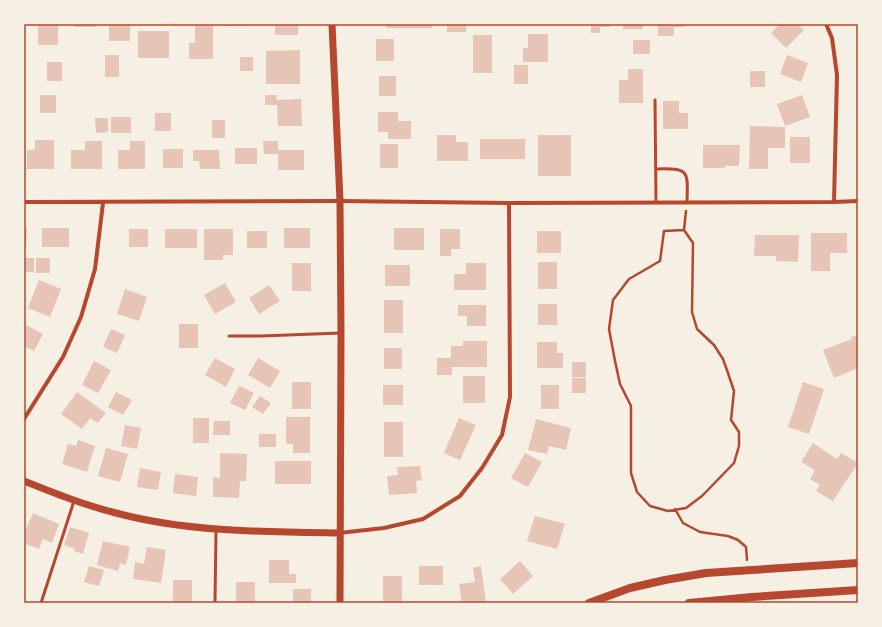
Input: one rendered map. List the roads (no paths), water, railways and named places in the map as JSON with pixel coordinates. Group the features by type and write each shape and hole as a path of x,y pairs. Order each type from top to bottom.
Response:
{"main road":[{"path":"589,603 630,588 706,573 748,569 858,563"},
{"path":"690,603 858,590"}],"street":[{"path":"332,24 340,201 340,603"},
{"path":"826,24 832,38 837,75 834,202"},
{"path":"24,202 103,203 340,201 510,203 858,201"},
{"path":"24,419 63,357 81,317 95,269 103,203"},
{"path":"24,481 74,501 116,514 155,522 216,528 274,532 339,533 384,528 423,519 460,496 482,468 502,435 510,397 510,203"}],"lane":[{"path":"656,100 656,202"},
{"path":"656,169 676,169 686,175 688,181 686,202"},
{"path":"229,336 341,333"},
{"path":"41,603 74,501"},
{"path":"215,603 216,528"}]}
